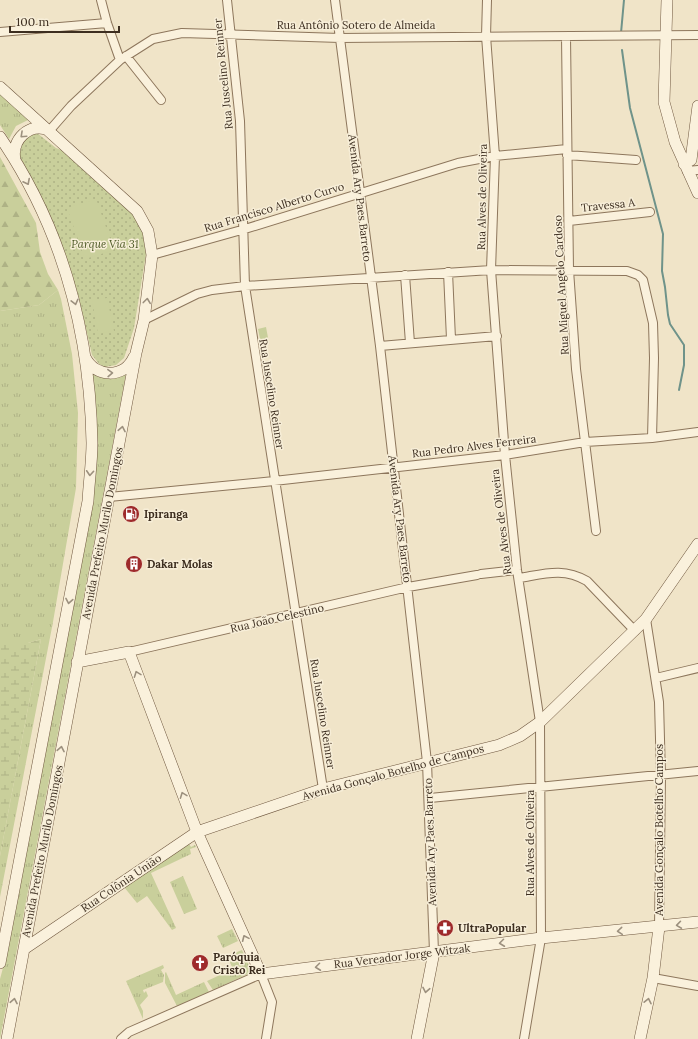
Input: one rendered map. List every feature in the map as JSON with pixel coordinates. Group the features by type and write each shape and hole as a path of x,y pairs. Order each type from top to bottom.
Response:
{"street":[{"path":"101,0 107,23 123,58 160,100"},
{"name":"Rua Juscelino Reinner","path":"227,0 240,121 245,229 245,286 274,481 323,789"},
{"name":"Avenida Ary Paes Barreto","path":"335,0 380,346 428,762 434,952 417,1039"},
{"name":"Rua Alves de Oliveira","path":"487,0 486,36 495,156 491,270 505,455 518,574 540,722 541,938 524,1039"},
{"path":"667,0 664,102 675,142 690,168 698,194"},
{"path":"0,32 107,23"},
{"name":"Rua Antônio Sotero de Almeida","path":"50,130 71,106 123,58 154,39 182,33 340,38 698,35"},
{"name":"Rua Miguel Angelo Cardoso","path":"566,37 569,270 576,369 596,532"},
{"name":"Avenida Prefeito Murilo Domingos","path":"0,87 50,130 137,211 148,231 152,255 144,320 136,353 6,1039"},
{"path":"690,168 698,106"},
{"path":"15,161 16,145 24,133 38,128 50,130"},
{"name":"Avenida Prefeito Murilo Domingos","path":"0,136 44,214 59,249 76,306 84,354 92,444 88,501 0,963"},
{"name":"Rua Francisco Alberto Curvo","path":"152,255 245,229 359,192 458,163 495,156 567,152 636,160"},
{"name":"Travessa A","path":"569,221 650,212"},
{"path":"144,320 196,294 212,290 245,286 491,270 627,271 638,274 643,280 653,322 654,358 652,438"},
{"path":"448,272 451,339"},
{"path":"405,276 410,343"},
{"path":"380,346 497,336"},
{"path":"84,354 88,363 94,369 110,374 127,367 136,353"},
{"name":"Rua Pedro Alves Ferreira","path":"109,497 274,481 505,455 585,442 652,438 698,432"},
{"name":"Avenida Gonçalo Botelho de Campos","path":"197,832 323,789 499,745 520,736 540,722 646,619 697,547"},
{"name":"Rua João Celestino","path":"77,662 129,652 408,587 479,575 567,572 586,582 635,630"},
{"name":"Avenida Gonçalo Botelho Campos","path":"640,1039 653,978 659,928 659,702 646,619"},
{"path":"129,652 197,832 261,974 272,1002 266,1039"},
{"path":"656,678 698,668"},
{"path":"430,798 698,771"},
{"name":"Rua Colônia União","path":"24,949 197,832"},
{"name":"Rua Vereador Jorge Witzak","path":"121,1039 129,1032 261,974 541,938 659,928 698,922"},
{"path":"28,926 36,934 45,934"},
{"path":"653,978 698,986"}],"green space":[{"path":"0,94 28,120 16,126 9,139 0,125"},
{"name":"Parque Via 31","path":"37,133 56,148 64,151 132,210 143,229 146,254 134,328 124,358 116,365 105,367 99,364 92,355 76,288 65,255 53,223 20,157 18,150 21,139"},
{"path":"0,157 36,223 40,252 48,274 58,290 39,305 0,311"},
{"path":"96,199 114,250 85,259 67,208"},
{"path":"58,290 72,354 78,413 76,488 53,622 0,897 0,856 41,639 28,643 0,643 0,311 39,305"},
{"path":"107,298 114,331 98,334 92,300"},
{"path":"266,327 269,343 261,344 258,329"},
{"path":"91,371 104,378 117,378 126,374 0,1039 0,979 7,953 85,542"},
{"path":"41,639 0,856 0,643 28,643"},
{"path":"189,844 191,847 195,845 196,847 190,849 191,854 151,873 176,928 172,930 147,896 137,903 124,887"},
{"path":"183,876 197,909 184,914 170,882"},
{"path":"232,929 238,941 223,948 217,936"},
{"path":"242,950 251,970 250,973 213,990 207,981 233,969 227,956"},
{"path":"163,965 164,968 161,970 164,975 163,982 143,990 144,993 146,991 148,996 140,1005 143,1011 143,1019 126,981"},
{"path":"166,972 176,995 204,982 209,992 177,1006 165,983"}],"waterway":[{"path":"621,33 624,0"},
{"path":"622,50 630,108 663,234 662,271 668,315 670,324 684,345 684,365 679,390"}],"place":[{"name":"Ipiranga","path":"131,514"},
{"name":"Dakar Molas","path":"134,564"},
{"name":"UltraPopular","path":"445,928"},
{"name":"Paróquia Cristo Rei","path":"200,963"}]}
